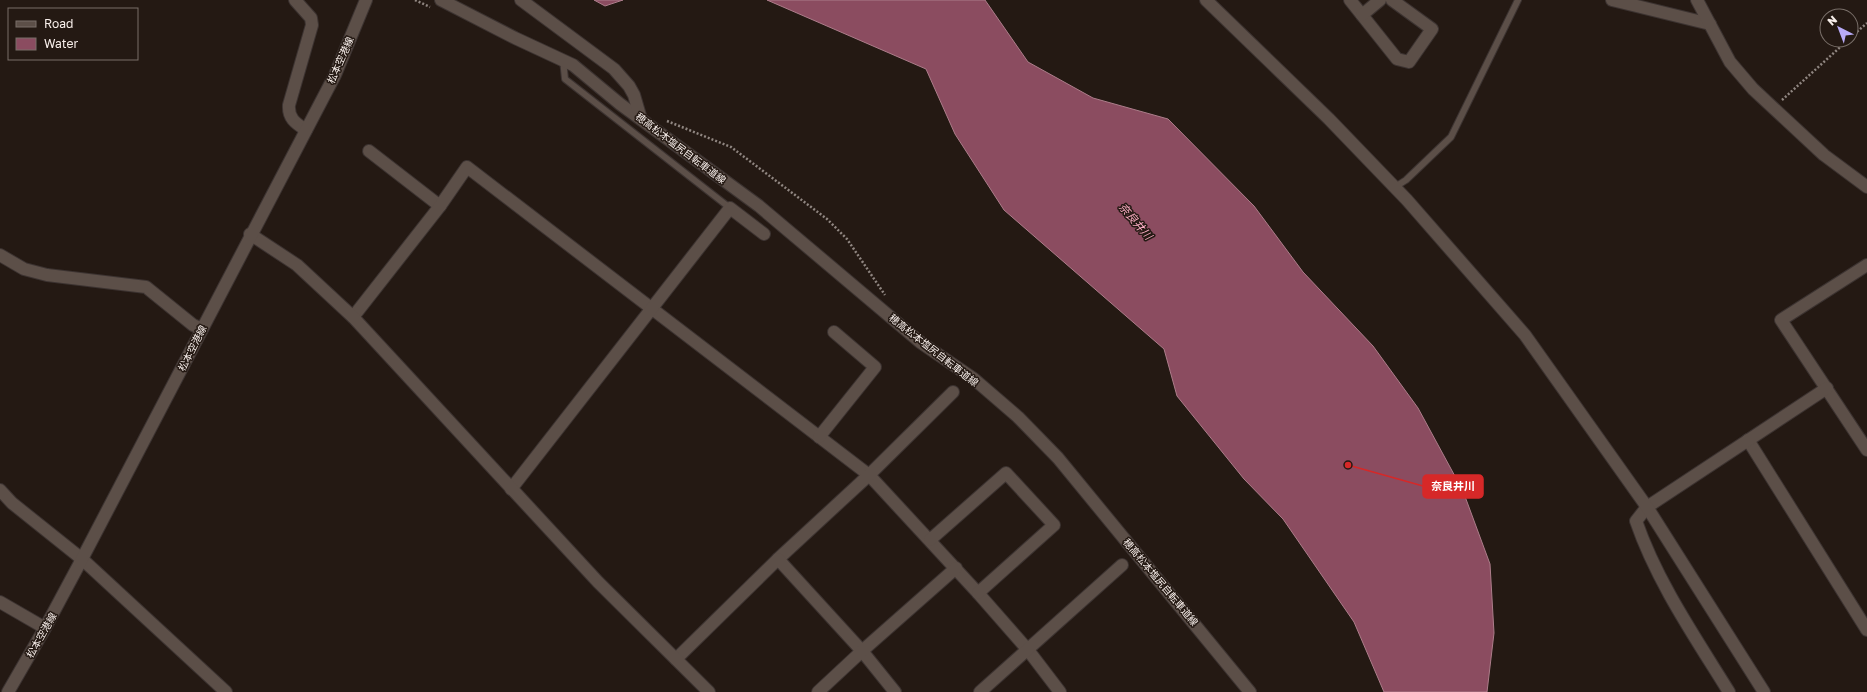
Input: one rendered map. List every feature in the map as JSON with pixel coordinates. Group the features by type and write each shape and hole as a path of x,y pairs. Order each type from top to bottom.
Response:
{"street":[{"path":"295,0 311,18 312,25 288,113 292,120 306,130"},
{"name":"松本空港線","path":"8,692 45,628 202,330 250,234 335,75 366,0"},
{"path":"441,0 573,65 641,119 759,206 920,342 974,379 1018,418 1063,464 1250,692"},
{"path":"521,0 614,69 629,86 634,95 641,119"},
{"path":"1206,0 1329,119 1395,187 1525,335 1647,507 1764,692"},
{"path":"1350,0 1397,59 1409,62 1432,29 1392,0"},
{"path":"1362,15 1380,0"},
{"path":"1612,0 1710,24"},
{"path":"1697,0 1730,62 1772,108 1824,155 1867,187"},
{"path":"369,151 440,206"},
{"path":"353,317 440,206 467,167 869,475 956,568 1028,650 1060,692"},
{"path":"511,489 730,208 764,234"},
{"path":"250,234 297,265 353,317 598,582 709,692"},
{"path":"0,255 24,269 47,275 146,287 193,325 202,330"},
{"path":"1867,265 1781,320 1867,450"},
{"path":"819,437 875,366 834,332"},
{"path":"1729,692 1666,588 1642,540 1636,521 1647,507 1827,388"},
{"path":"676,659 778,559 869,475 954,392"},
{"path":"1748,440 1867,630"},
{"path":"930,540 1006,473 1054,525 978,593"},
{"path":"0,490 12,503 82,558 226,692"},
{"path":"778,559 862,651 895,692"},
{"path":"980,692 1122,565"},
{"path":"818,692 956,568"},
{"path":"0,602 45,628"}],"lane":[{"path":"1395,187 1406,180 1452,137 1518,0"},
{"path":"563,60 565,79 730,208"}],"path":[{"path":"1859,30 1867,23"},
{"path":"1772,108 1839,48"},
{"path":"666,120 731,147 827,219 846,239 887,297"}],"water":[{"path":"594,0 623,0 605,6"},
{"path":"767,0 985,0 1028,62 1093,98 1168,119 1254,206 1303,272 1373,346 1418,408 1463,491 1490,564 1494,633 1487,692 1384,692 1354,622 1283,519 1244,479 1177,396 1164,349 1004,210 955,134 926,69"}],"place":[{"name":"奈良井川","path":"1348,465"}]}
